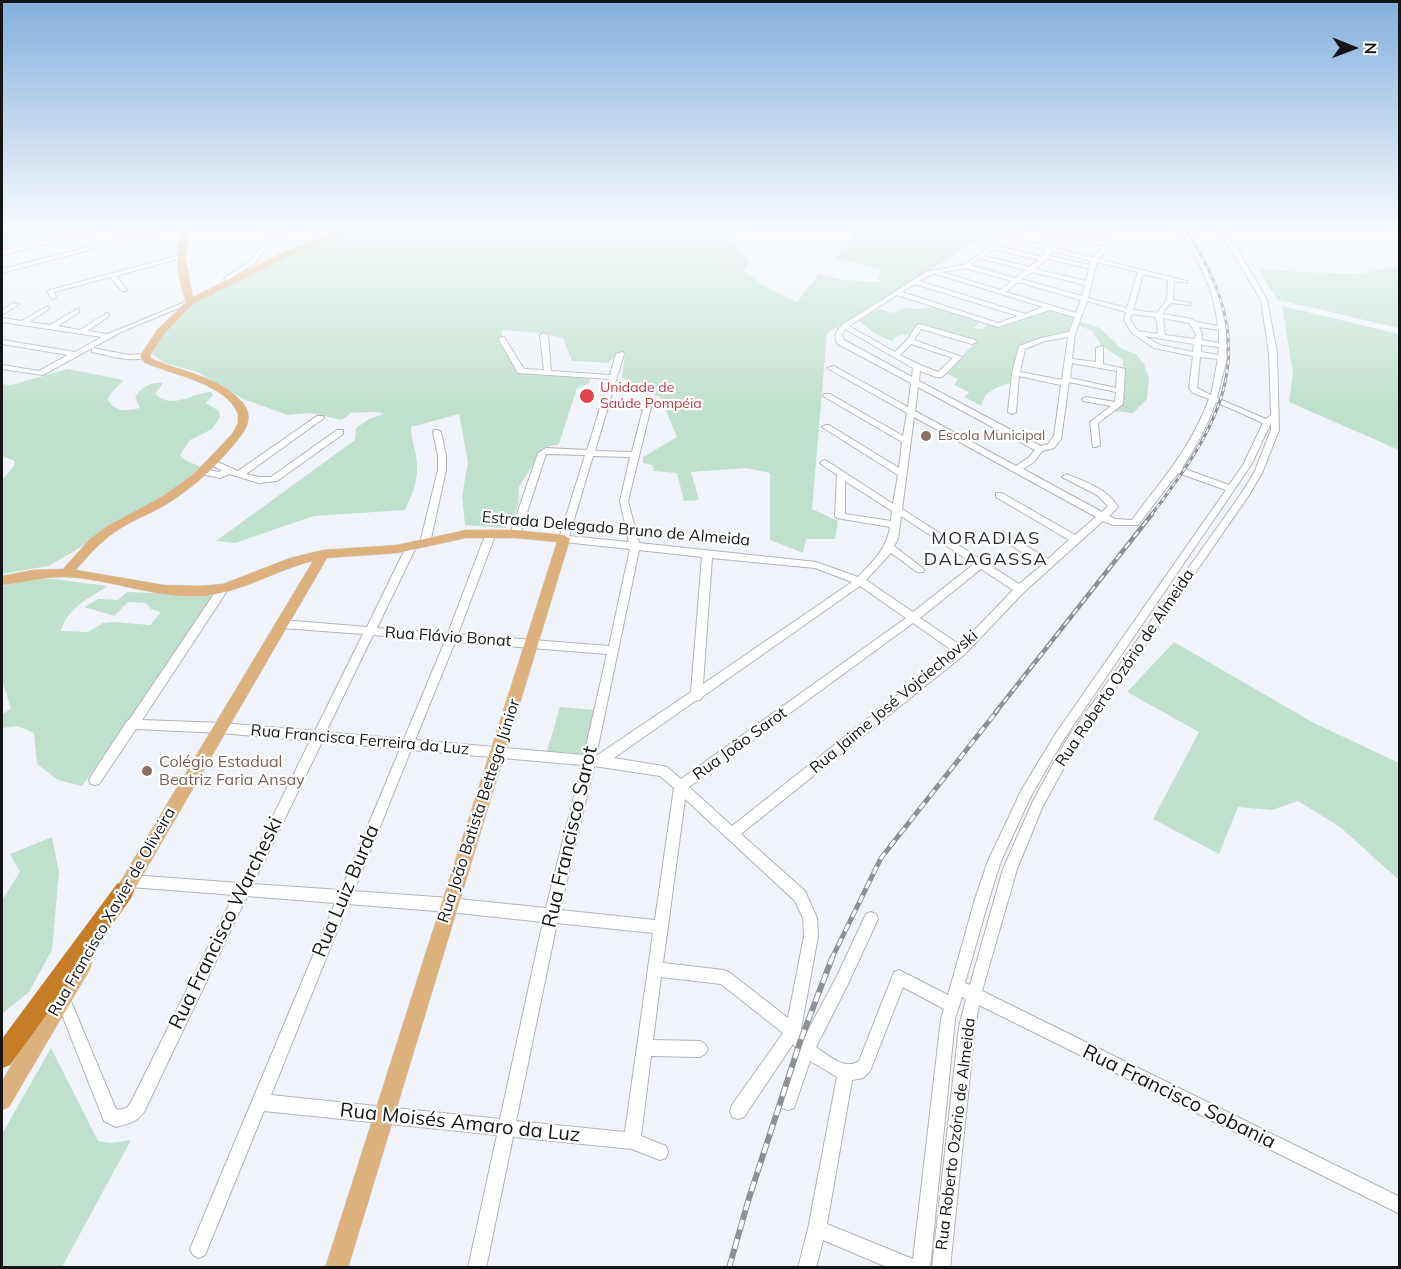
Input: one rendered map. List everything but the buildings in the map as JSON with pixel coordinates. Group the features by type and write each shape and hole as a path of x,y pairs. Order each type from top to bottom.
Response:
{"highway":[{"path":"2,1057 127,886"}],"main road":[{"path":"186,290 190,302"},
{"path":"66,573 106,532 176,493 204,472 213,464 243,424 244,416 240,406 212,385 191,374 156,365 145,356 160,332 190,302 214,290"},
{"name":"Estrada Delegado Bruno de Almeida","path":"2,581 33,574 66,573 164,590 200,591 224,588 294,561 323,554 411,547 466,534 515,534 564,539"},
{"name":"Rua João Batista Bettega Júnior","path":"336,1268 564,539"},
{"name":"Rua Francisco Xavier de Oliveira","path":"2,1100 323,554"}],"street":[{"path":"51,294 63,290"},
{"path":"901,290 844,326 837,334 841,342 1040,449 1047,449 1054,444 1058,436 1072,334 1087,290"},
{"path":"938,290 1025,316"},
{"path":"937,305 958,290"},
{"path":"995,290 1078,316"},
{"path":"1055,290 1129,311 1222,329"},
{"path":"1135,290 1127,320 1134,332 1154,347 1223,358"},
{"path":"1162,335 1159,309 1170,300 1171,290"},
{"path":"831,368 1102,516 1125,524 1135,523 1192,447 1214,400 1220,379 1224,346 1215,290"},
{"name":"Rua Roberto Ozório de Almeida","path":"1153,615 1250,486 1273,437 1271,418 1273,353 1266,307 1257,290"},
{"path":"897,293 998,325 1048,306 1062,292"},
{"path":"1170,300 1189,304"},
{"path":"2,367 40,373 108,336 190,302"},
{"path":"2,312 16,304"},
{"path":"23,323 46,308"},
{"path":"52,327 77,311"},
{"path":"81,332 107,315"},
{"path":"2,320 108,336"},
{"path":"921,1268 946,1031 995,861 1026,793 1048,755 1066,740 1153,615 1247,465 1271,418 1200,395 1193,388 1198,341 1192,322"},
{"path":"844,326 917,367 939,375 958,357 910,340"},
{"path":"896,356 919,326 972,342"},
{"path":"1134,332 1224,346"},
{"path":"1012,412 1016,373 1022,348 1043,339 1072,334"},
{"path":"544,335 549,373"},
{"path":"502,338 521,371 613,377"},
{"path":"2,342 75,355"},
{"path":"1099,366 1100,348"},
{"path":"95,350 129,357 145,356"},
{"name":"Rua João Batista Bettega Júnior","path":"564,539 620,354"},
{"path":"1068,360 1121,369 1117,405 1094,422 1096,446"},
{"path":"595,761 696,697 860,581 890,547 899,511 917,367"},
{"path":"1016,373 1120,391"},
{"path":"827,396 907,441"},
{"path":"1086,399 1117,405"},
{"name":"Rua Francisco Sarot","path":"477,1268 551,917 595,761 613,650 635,548 624,501 647,407 606,405"},
{"path":"240,474 320,418"},
{"path":"826,427 902,474"},
{"path":"213,464 258,480 274,478 340,432"},
{"path":"425,543 442,470 442,456 437,432"},
{"path":"1015,470 1031,460 1040,449"},
{"path":"515,534 542,453 546,451 635,455"},
{"path":"824,463 1020,590"},
{"path":"1176,469 1232,489"},
{"path":"204,472 220,475 230,470"},
{"path":"841,474 840,516 896,525"},
{"path":"1066,477 1104,494 1111,501 1113,507 1102,516"},
{"path":"999,495 1076,540"},
{"name":"Rua Jaime José Vojciechovski","path":"732,834 961,651 1020,590 1102,516"},
{"name":"Rua Luiz Burda","path":"199,1249 452,637 491,533"},
{"path":"998,533 1048,564"},
{"name":"Estrada Delegado Bruno de Almeida","path":"564,539 816,565 860,581 961,651"},
{"name":"Rua Francisco Warcheski","path":"62,996 110,1115 116,1119 132,1114 138,1106 411,547"},
{"path":"890,547 920,570"},
{"path":"696,697 707,554"},
{"name":"Rua João Sarot","path":"632,1141 646,1048 659,927 680,787 913,618 981,564"},
{"path":"95,780 224,588"},
{"name":"Rua Flávio Bonat","path":"282,624 613,650"},
{"name":"Rua Francisca Ferreira da Luz","path":"131,724 220,728 408,744 595,761 663,771 800,896 810,918 810,936 793,1031"},
{"name":"Rua Roberto Ozório de Almeida","path":"941,1268 967,1027 974,995 1010,869 1040,800 1060,762 1066,740"},
{"path":"1048,755 1060,762"},
{"path":"1026,793 1040,800"},
{"path":"995,861 1010,869"},
{"path":"127,886 242,890 449,905 659,927"},
{"path":"788,1102 806,1050 871,919"},
{"path":"968,950 984,958"},
{"path":"655,969 724,977 793,1031 806,1050 845,1073 857,1072 865,1066 900,977 952,1005"},
{"name":"Rua Francisco Sobania","path":"958,987 1400,1206"},
{"path":"738,1111 793,1031"},
{"path":"646,1048 700,1049"},
{"path":"807,1268 817,1229 845,1073"},
{"name":"Rua Moisés Amaro da Luz","path":"258,1102 632,1141 660,1152"},
{"path":"932,1163 950,1171"},
{"path":"817,1229 912,1268"}],"green space":[{"path":"218,290 773,290 797,302 806,290 897,290 827,333 812,509 838,521 835,539 806,539 803,553 770,540 770,473 746,468 691,472 699,500 684,501 677,473 654,471 653,465 643,463 643,457 677,437 660,397 637,387 622,377 625,352 618,352 609,363 572,361 563,338 540,333 502,330 503,349 520,374 591,378 588,384 577,388 559,444 543,448 519,487 518,507 506,528 465,525 462,496 468,462 459,414 411,427 417,475 405,510 314,516 235,543 216,541 355,440 356,428 369,419 384,414 352,412 342,420 310,413 288,415 243,399 198,372 165,363 152,354 164,333 195,302"},
{"path":"1271,290 1399,290 1399,328 1278,300"},
{"path":"1282,306 1399,334 1399,450 1289,402 1293,373"},
{"path":"907,307 915,309 937,307 981,321 974,328 983,329 988,323 998,326 1052,309 1074,317 1068,333 1040,338 1018,349 1012,382 985,396 982,406 964,397 969,392 954,385 958,379 945,373 976,342 918,324 911,334 897,336 892,341 874,333 859,321 878,309 893,313"},
{"path":"1079,321 1100,328 1122,349 1136,354 1144,364 1149,378 1147,399 1133,413 1113,411 1122,404 1123,360 1102,346 1091,330 1078,326"},
{"path":"68,369 124,380 110,394 108,400 118,409 140,408 135,397 140,390 150,384 163,383 155,394 169,401 211,392 213,395 206,403 219,411 220,417 212,429 190,440 180,455 185,460 201,467 200,472 168,495 113,523 78,549 48,566 2,574 2,480 14,466 15,461 2,456 2,384 11,385"},
{"path":"31,579 54,579 108,586 73,610 61,631 88,632 103,623 114,622 150,625 161,612 151,609 146,603 128,602 114,616 84,607 98,599 118,600 127,592 213,595 208,609 181,649 82,786 58,780 37,764 34,733 18,726 2,728 2,714 11,709 2,679 2,586"},
{"path":"1174,642 1314,723 1399,763 1399,880 1340,827 1298,801 1272,810 1238,807 1219,854 1153,819 1199,732 1127,692"},
{"path":"560,707 596,710 585,754 547,751"},
{"path":"52,837 59,872 52,950 29,992 2,1014 2,900 20,872 10,854"},
{"path":"51,1048 98,1141 111,1143 131,1140 62,1267 2,1267 2,1134"}],"railway":[{"path":"1151,515 1200,445 1216,412 1226,379 1229,345 1223,310 1216,290"},
{"path":"995,713 1152,514"},
{"path":"831,960 881,858 997,711"},
{"path":"729,1268 749,1198 800,1042 832,958"}],"place":[{"name":"Unidade de Saúde Pompéia","path":"587,396"},
{"name":"Escola Municipal","path":"926,436"},
{"name":"Colégio Estadual Beatriz Faria Ansay","path":"147,771"}],"district":[{"name":"MORADIAS DALAGASSA","path":"986,549"}]}
